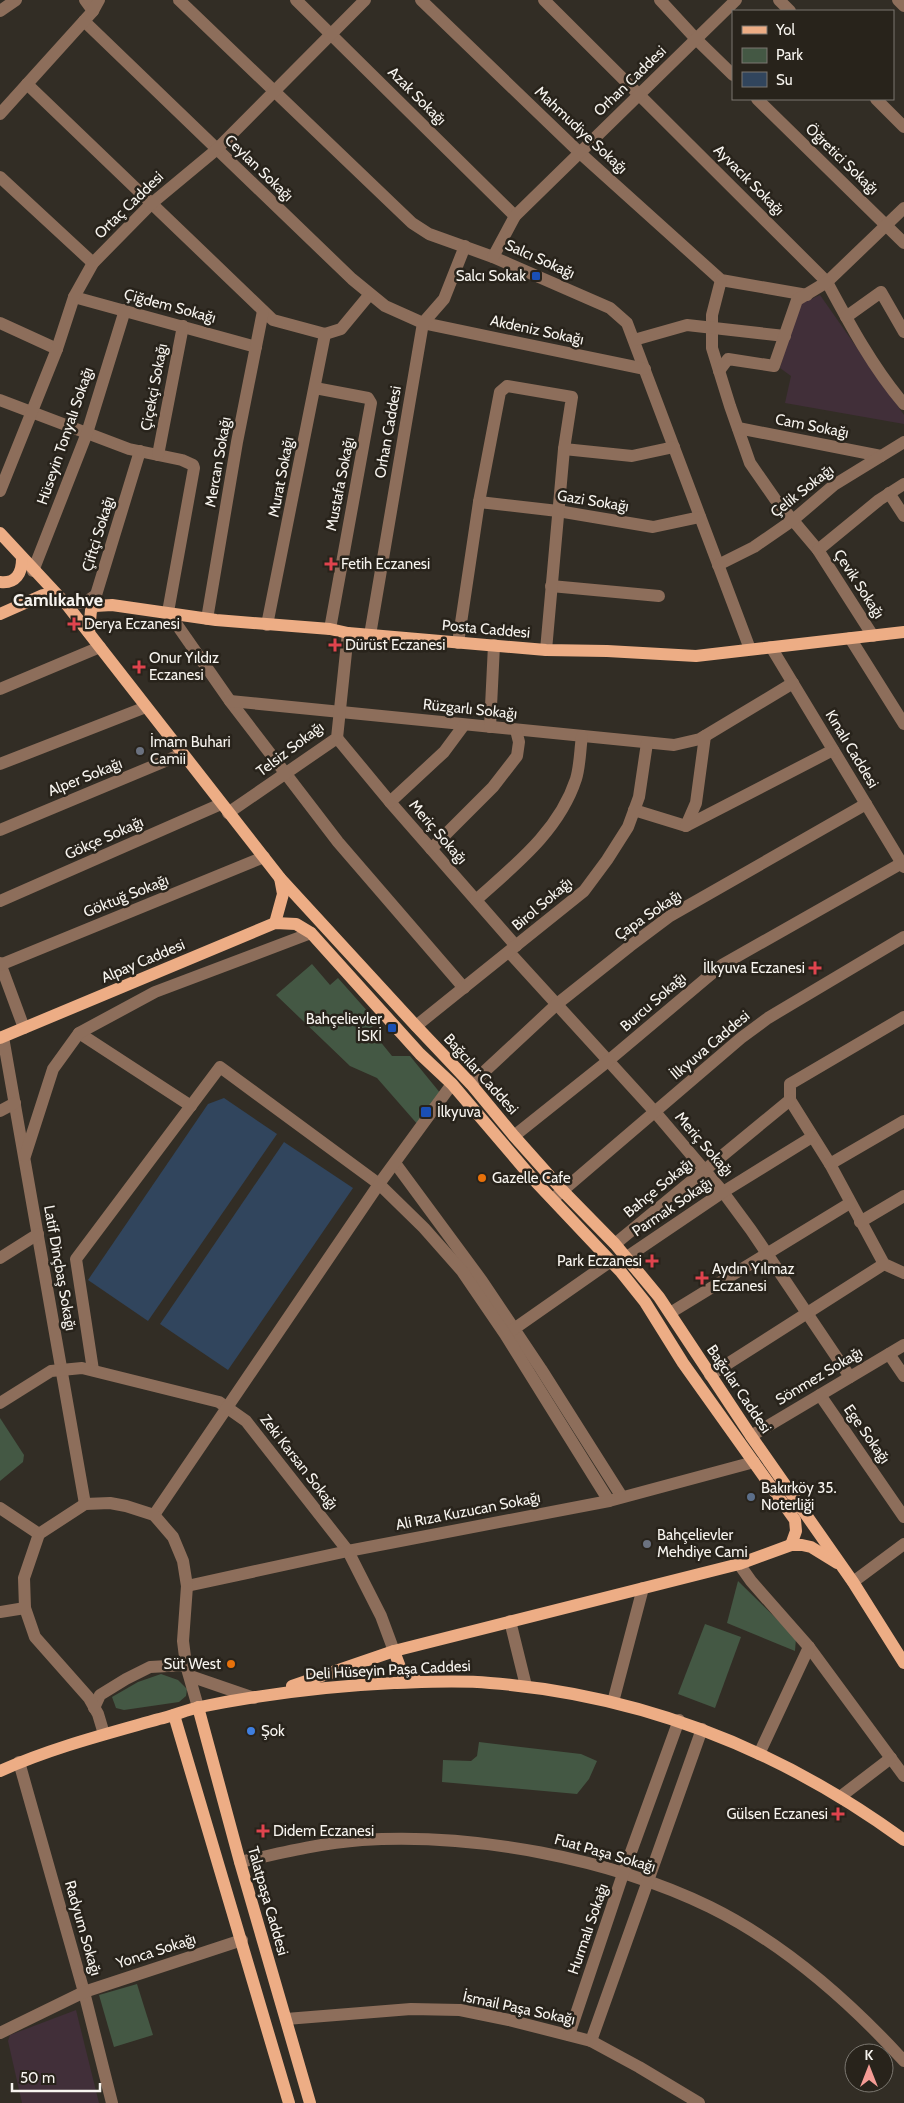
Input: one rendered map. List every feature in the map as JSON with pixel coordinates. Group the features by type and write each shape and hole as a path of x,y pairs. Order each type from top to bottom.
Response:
{"main road":[{"name":"Bağcılar Caddesi","path":"0,533 61,600 100,647 280,878 471,1084 563,1191 627,1257 659,1297 751,1436 853,1582 904,1664"},
{"path":"0,582 11,582 16,578 20,573 22,558"},
{"path":"0,614 43,595 61,600"},
{"name":"Posta Caddesi","path":"89,634 91,610 95,606 112,605 267,625 330,629 348,634 546,650 696,656 904,632"},
{"path":"280,878 283,894 275,923 296,924 312,933 420,1054 452,1084 552,1200 611,1261 645,1302 683,1363 795,1520 796,1531 791,1545"},
{"name":"Alpay Caddesi","path":"2,1037 275,923"},
{"path":"269,1695 394,1651 739,1564 791,1545 812,1547 842,1566"},
{"path":"394,1651 403,1675 422,1682"},
{"name":"Deli Hüseyin Paşa Caddesi","path":"0,1771 19,1762 104,1734 198,1707 269,1695 346,1686 422,1682 488,1682 526,1686 613,1702 679,1720 790,1767 862,1809 904,1840"},
{"name":"Talatpaşa Caddesi","path":"198,1707 240,1862 310,2103"},
{"path":"174,1715 289,2103"}],"street":[{"path":"0,11 16,0"},
{"path":"0,114 84,21 96,5 85,0"},
{"name":"Salcı Sokağı","path":"179,0 412,223 429,234 493,257 610,308 627,323 750,649"},
{"name":"Azak Sokağı","path":"296,0 515,216"},
{"name":"Ortaç Caddesi","path":"0,491 57,349 74,297 93,263 151,204 216,150 365,0"},
{"name":"Mahmudiye Sokağı","path":"421,0 580,153 721,280"},
{"name":"Ayvacık Sokağı","path":"544,0 827,282 846,318 890,388 904,404"},
{"path":"660,0 732,74"},
{"name":"Orhan Caddesi","path":"493,257 515,216 736,0"},
{"path":"779,0 789,10"},
{"path":"898,0 904,6"},
{"name":"Ceylan Sokağı","path":"84,21 345,272 385,306 423,323"},
{"path":"27,84 273,320 325,334 341,330 370,294"},
{"name":"Öğretici Sokağı","path":"758,100 887,225 904,244"},
{"path":"877,100 904,127"},
{"path":"0,177 93,263"},
{"path":"719,371 728,359 774,366 797,300 827,282 904,208"},
{"path":"423,323 444,299 466,246"},
{"path":"807,295 721,280 712,315 712,348 750,463 792,520 818,550 889,493 904,484"},
{"path":"846,318 880,292 904,332"},
{"name":"Çiğdem Sokağı","path":"74,297 256,347"},
{"name":"Hüseyin Tonyalı Sokağı","path":"33,570 87,433 126,310"},
{"name":"Mercan Sokağı","path":"207,618 237,442 264,311"},
{"path":"0,323 57,349"},
{"name":"Orhan Caddesi","path":"370,635 423,323"},
{"name":"Akdeniz Sokağı","path":"423,323 645,369"},
{"path":"634,340 687,325 712,326 785,336"},
{"name":"Çiçekçi Sokağı","path":"158,454 183,326"},
{"name":"Murat Sokağı","path":"267,625 325,334"},
{"path":"458,643 479,502 500,392 507,386 572,397 564,449 546,650"},
{"name":"Mustafa Sokağı","path":"315,388 368,398 371,403 330,629"},
{"path":"0,400 128,449 190,462 194,468 168,612 230,701 338,842 464,988"},
{"name":"Cam Sokağı","path":"738,428 880,456"},
{"name":"Çelik Sokağı","path":"718,565 754,547 792,520 834,485 904,442"},
{"path":"564,449 632,456 674,447"},
{"name":"Çiftçi Sokağı","path":"61,600 86,602 96,595 140,451"},
{"path":"889,493 904,516"},
{"name":"Gazi Sokağı","path":"479,502 558,511 653,527 700,517"},
{"name":"Çevik Sokağı","path":"818,550 873,636"},
{"path":"551,586 659,596"},
{"name":"Telsiz Sokağı","path":"225,808 286,774 337,738 348,634"},
{"path":"850,638 904,724"},
{"path":"490,727 494,646"},
{"path":"0,689 100,647"},
{"name":"Kınalı Caddesi","path":"771,647 903,865"},
{"name":"Rüzgarlı Sokağı","path":"230,701 674,745 705,736 793,683"},
{"path":"0,764 146,707"},
{"path":"390,802 444,752 464,725"},
{"path":"431,849 493,787 517,756 519,742 516,730"},
{"path":"476,900 532,850 559,816 576,778 582,736"},
{"path":"686,826 696,803 705,736"},
{"name":"Meriç Sokağı","path":"337,738 476,900 557,1004 655,1112 723,1192 850,1377"},
{"name":"Birol Sokağı","path":"416,1026 584,891 628,827 639,797 647,743"},
{"path":"634,810 686,826 833,750"},
{"name":"Alper Sokağı","path":"0,830 182,754"},
{"name":"Çapa Sokağı","path":"471,1084 557,1004 670,916 866,804"},
{"name":"Gökçe Sokağı","path":"0,901 225,808"},
{"name":"Göktuğ Sokağı","path":"0,965 264,857"},
{"name":"Burcu Sokağı","path":"514,1136 608,1061 722,965 903,865"},
{"path":"24,1159 53,1069 79,1033 155,992 312,933"},
{"name":"İlkyuva Caddesi","path":"552,1200 741,1038 768,1018 904,937"},
{"path":"0,965 24,1028"},
{"path":"904,1017 790,1084 790,1100 830,1164 884,1264 904,1273"},
{"path":"79,1033 191,1106"},
{"name":"Latif Dinçbaş Sokağı","path":"2,1037 85,1504"},
{"path":"93,1370 76,1260 220,1067 380,1184 424,1228 462,1270 509,1332 616,1499"},
{"path":"154,1515 380,1184 452,1084"},
{"name":"Bahçe Sokağı","path":"615,1244 790,1100"},
{"path":"0,1111 15,1103"},
{"path":"830,1164 904,1121"},
{"name":"Parmak Sokağı","path":"627,1257 723,1192 812,1137"},
{"path":"395,1163 448,1238 482,1281 509,1332"},
{"path":"860,1222 904,1196"},
{"path":"670,1313 850,1203"},
{"path":"0,1258 38,1234"},
{"path":"509,1332 611,1261"},
{"path":"710,1375 884,1264"},
{"name":"Sönmez Sokağı","path":"751,1436 904,1345"},
{"path":"889,1354 904,1376"},
{"name":"Zeki Karsan Sokağı","path":"0,1403 51,1371 82,1368 219,1402 246,1421 348,1551 381,1616 394,1651"},
{"name":"Ege Sokağı","path":"820,1395 904,1517"},
{"name":"Ali Rıza Kuzucan Sokağı","path":"187,1586 348,1551 616,1499 754,1462"},
{"path":"104,1734 89,1698 35,1638 25,1608 24,1578 39,1534 85,1504 110,1503 154,1515 172,1537 183,1561 187,1586 183,1641 188,1670 198,1707"},
{"path":"0,1508 39,1534"},
{"path":"853,1582 904,1544"},
{"path":"739,1564 809,1647 904,1776"},
{"path":"613,1702 643,1588"},
{"path":"0,1612 25,1608"},
{"path":"510,1621 526,1686"},
{"path":"759,1754 809,1647"},
{"path":"94,1708 100,1695 126,1678 150,1668 188,1670 254,1698"},
{"name":"Hurmalı Sokağı","path":"569,2035 623,1874 679,1720"},
{"path":"592,2041 647,1880 702,1729"},
{"path":"840,1797 891,1758"},
{"name":"Radyum Sokağı","path":"19,1762 84,1992 112,2103"},
{"name":"Fuat Paşa Sokağı","path":"240,1862 294,1849 341,1843 415,1838 560,1855 647,1880 710,1907 746,1928 812,1972 904,2061"},
{"name":"Yonca Sokağı","path":"0,2033 84,1992 242,1940"},
{"name":"İsmail Paşa Sokağı","path":"286,2019 411,2009 460,2010 592,2041 699,2103"}],"shaded area":[{"path":"820,295 904,415 904,424 785,403 791,376 780,368 799,304"},
{"path":"76,2010 99,2103 22,2103 8,2041 10,2035"}],"green space":[{"path":"312,964 330,985 338,978 377,1022 370,1029 392,1056 410,1056 441,1094 419,1126 377,1078 350,1066 276,995"},
{"path":"0,1418 24,1455 23,1462 0,1481"},
{"path":"738,1581 796,1638 795,1651 727,1623"},
{"path":"705,1624 741,1637 715,1708 678,1694"},
{"path":"161,1674 178,1680 187,1689 186,1696 179,1702 124,1710 116,1708 112,1697 138,1682"},
{"path":"479,1742 581,1754 597,1761 589,1779 577,1794 442,1782 443,1760 471,1761 477,1756"},
{"path":"137,1984 153,2035 114,2047 99,1995"}],"water":[{"path":"224,1098 277,1134 148,1321 88,1280 208,1104"},
{"path":"284,1142 353,1188 228,1370 160,1324"}],"place":[{"name":"Salcı Sokak","path":"536,276"},
{"name":"Fetih Eczanesi","path":"331,564"},
{"name":"Derya Eczanesi","path":"74,624"},
{"name":"Dürüst Eczanesi","path":"335,645"},
{"name":"Onur Yıldız Eczanesi","path":"139,667"},
{"name":"İmam Buhari Camii","path":"140,751"},
{"name":"İlkyuva Eczanesi","path":"815,968"},
{"name":"Bahçelievler İSKİ","path":"392,1028"},
{"name":"İlkyuva","path":"426,1112"},
{"name":"Gazelle Cafe","path":"482,1178"},
{"name":"Park Eczanesi","path":"652,1261"},
{"name":"Aydın Yılmaz Eczanesi","path":"702,1278"},
{"name":"Bakırköy 35. Noterliği","path":"751,1497"},
{"name":"Bahçelievler Mehdiye Cami","path":"647,1544"},
{"name":"Süt West","path":"231,1664"},
{"name":"Şok","path":"251,1731"},
{"name":"Gülsen Eczanesi","path":"838,1814"},
{"name":"Didem Eczanesi","path":"263,1831"}],"district":[{"name":"Camlıkahve","path":"58,600"}]}
